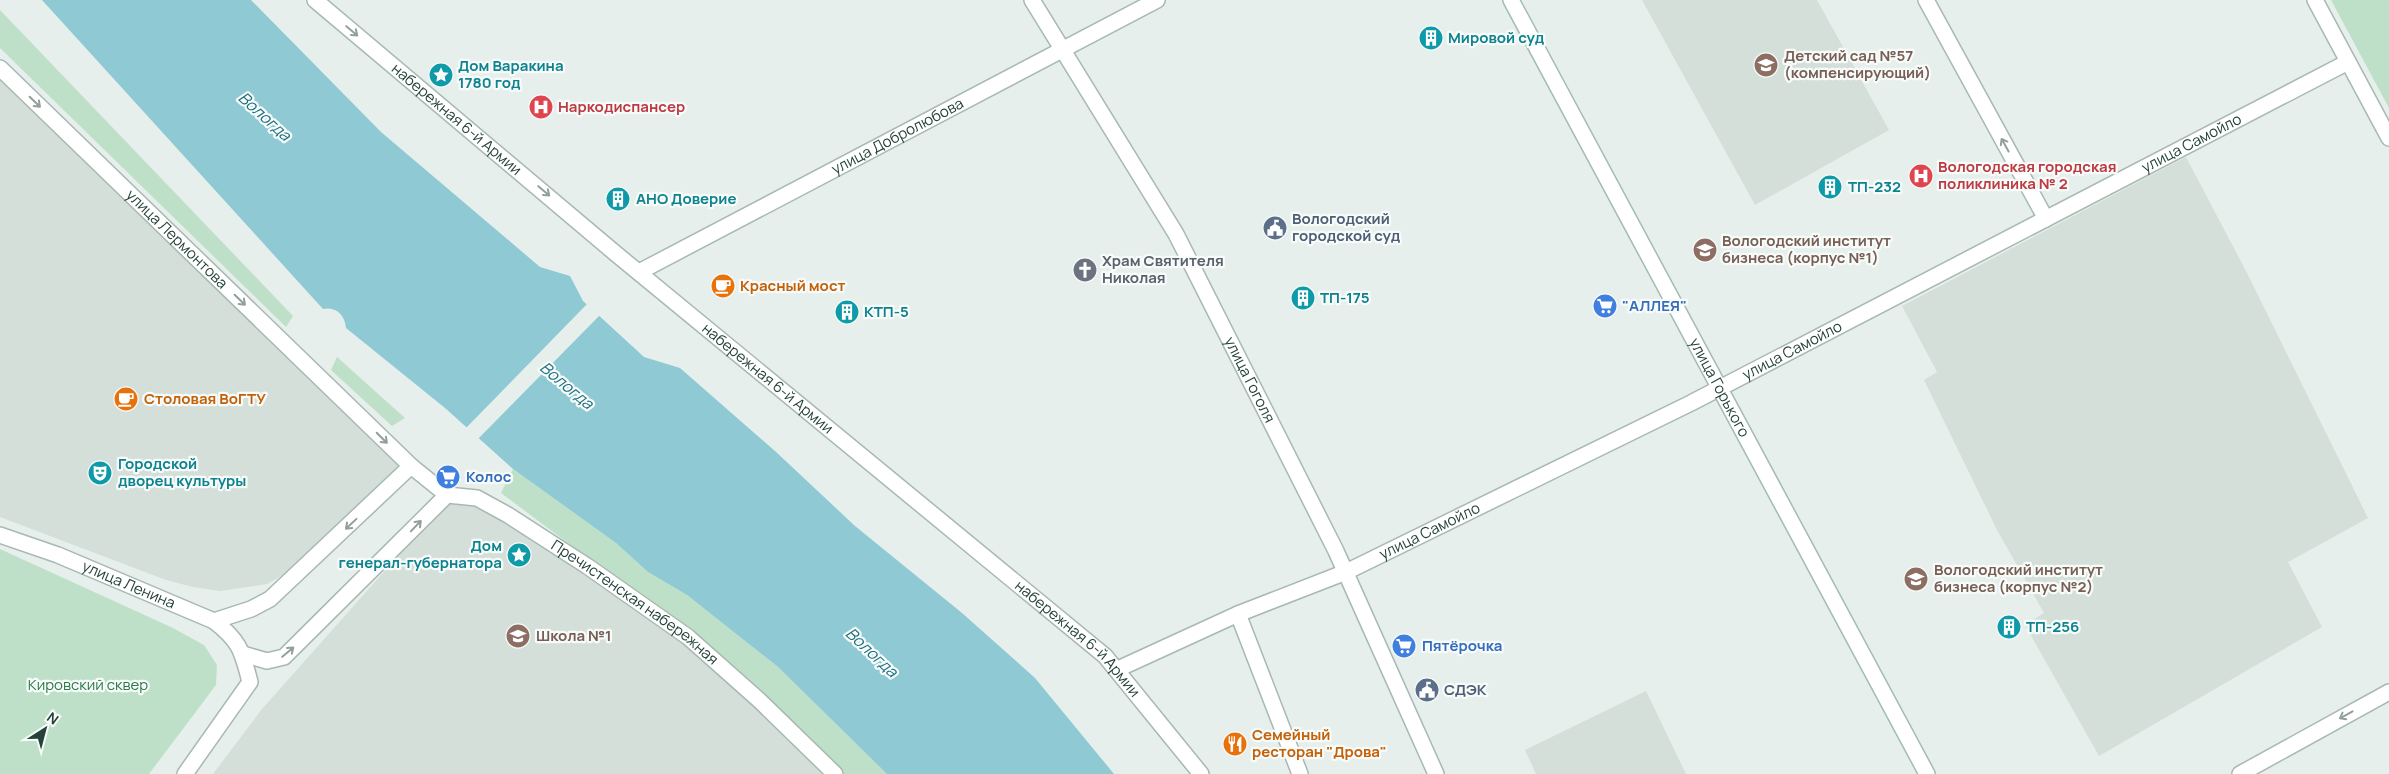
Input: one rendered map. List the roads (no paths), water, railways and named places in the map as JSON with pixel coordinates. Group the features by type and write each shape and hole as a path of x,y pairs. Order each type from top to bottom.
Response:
{"street":[{"name":"набережная 6-й Армии","path":"314,0 639,272 1118,668 1201,774"},
{"name":"улица Гоголя","path":"1032,0 1176,234 1346,572 1436,774"},
{"name":"улица Добролюбова","path":"639,272 1156,0"},
{"name":"улица Горького","path":"1511,0 1928,774"},
{"path":"1926,0 2046,219"},
{"path":"2315,0 2389,138"},
{"name":"улица Самойло","path":"1118,668 1238,614 1346,572 1720,388 2348,62"},
{"name":"улица Лермонтова","path":"0,68 411,466"},
{"path":"214,621 251,609 270,599 411,466 447,495 284,657 267,661 243,654"},
{"name":"Пречистенская набережная","path":"447,495 477,498 508,515 587,566 688,637 760,701 835,774"},
{"name":"улица Ленина","path":"0,535 58,555 214,621 233,636 243,654 250,682 185,774"},
{"path":"1238,614 1300,774"},
{"path":"2240,774 2389,692"}],"water":[{"name":"Вологда","path":"42,0 251,0 381,132 540,267 570,276 583,301 644,357 680,368 775,451 855,526 962,613 1035,678 1114,774 887,774 778,667 687,595 648,572 616,543 513,469 445,408 346,328 342,315 336,310 323,309"}],"place":[{"name":"Мировой суд","path":"1431,38"},
{"name":"Детский сад №57 (компенсирующий)","path":"1766,65"},
{"name":"Дом Варакина 1780 год","path":"441,75"},
{"name":"Наркодиспансер","path":"541,107"},
{"name":"Вологодская городская поликлиника № 2","path":"1921,176"},
{"name":"ТП-232","path":"1830,187"},
{"name":"АНО Доверие","path":"618,199"},
{"name":"Вологодский городской суд","path":"1275,228"},
{"name":"Вологодский институт бизнеса (корпус №1)","path":"1705,250"},
{"name":"Храм Святителя Николая","path":"1085,270"},
{"name":"Красный мост","path":"723,286"},
{"name":"ТП-175","path":"1303,298"},
{"name":"\"АЛЛЕЯ\"","path":"1605,306"},
{"name":"КТП-5","path":"847,312"},
{"name":"Столовая ВоГТУ","path":"126,399"},
{"name":"Городской дворец культуры","path":"100,473"},
{"name":"Колос","path":"448,477"},
{"name":"Дом генерал-губернатора","path":"519,555"},
{"name":"Вологодский институт бизнеса (корпус №2)","path":"1916,579"},
{"name":"ТП-256","path":"2009,627"},
{"name":"Школа №1","path":"518,636"},
{"name":"Пятёрочка","path":"1404,646"},
{"name":"СДЭК","path":"1427,690"},
{"name":"Семейный ресторан \"Дрова\"","path":"1235,744"}],"park label":[{"name":"Кировский сквер","path":"88,685"}]}
